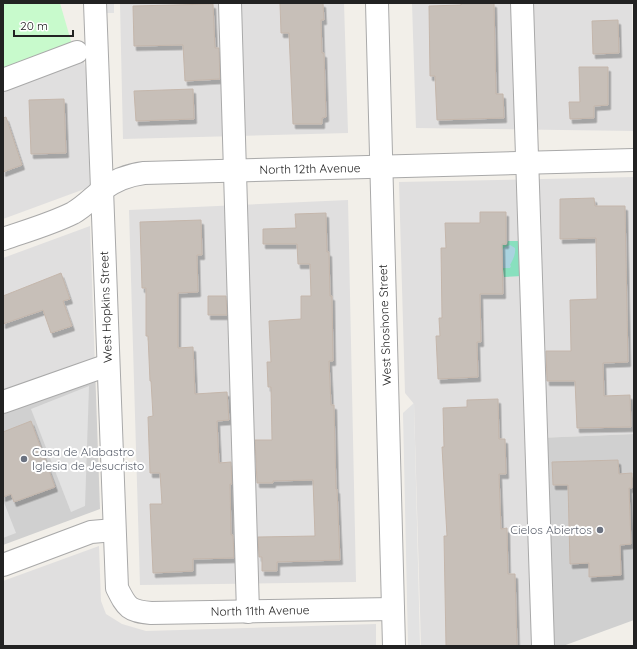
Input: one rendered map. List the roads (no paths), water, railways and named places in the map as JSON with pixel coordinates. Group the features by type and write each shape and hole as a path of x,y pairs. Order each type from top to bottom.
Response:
{"street":[{"name":"West Hopkins Street","path":"95,3 117,588 128,608"},
{"path":"230,3 248,612"},
{"name":"West Shoshone Street","path":"377,3 394,646"},
{"path":"522,3 543,646"},
{"path":"3,80 77,52"},
{"name":"North 12th Avenue","path":"3,239 72,213 84,206 102,190 121,178 132,174 634,160"},
{"path":"3,402 108,365"},
{"path":"3,565 91,532 114,530"},
{"name":"North 11th Avenue","path":"128,608 139,612 151,613 393,609"}],"water":[{"path":"510,245 515,248 511,266 510,268 502,268 501,251"}],"place":[{"name":"Casa de Alabastro Iglesia de Jesucristo","path":"24,459"},
{"name":"Cielos Abiertos","path":"600,530"}]}
